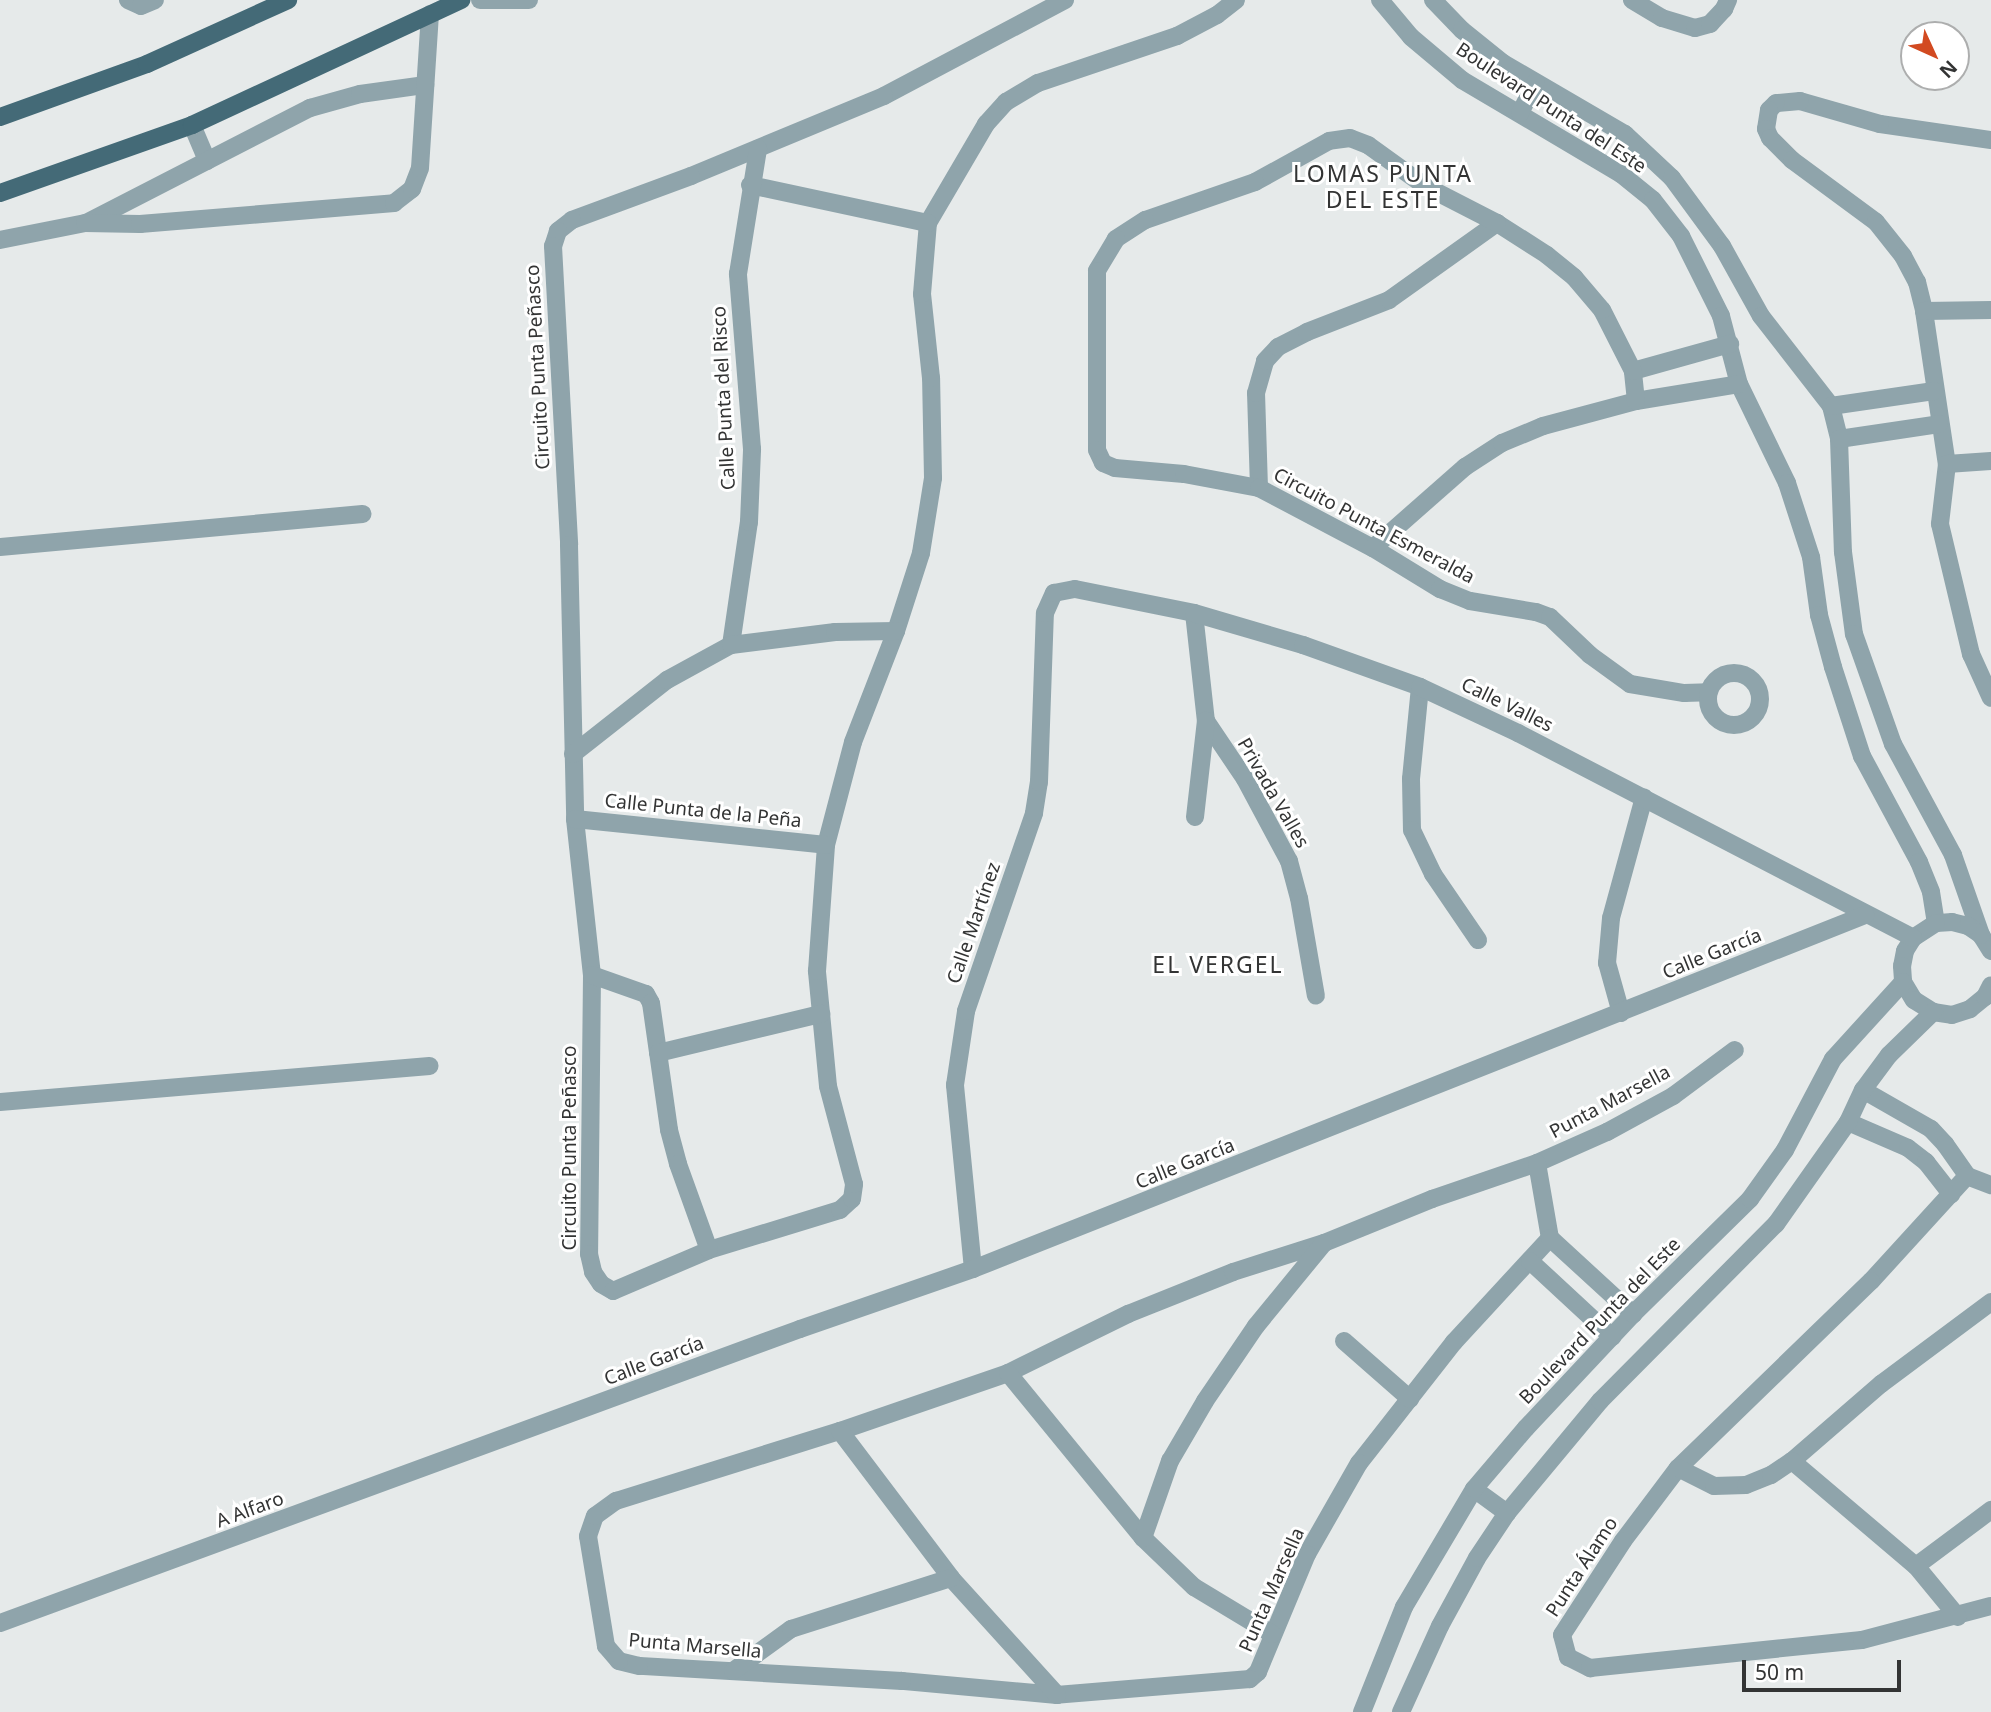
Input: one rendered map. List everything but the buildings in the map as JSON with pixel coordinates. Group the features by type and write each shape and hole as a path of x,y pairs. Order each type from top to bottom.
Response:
{"main road":[{"path":"0,117 147,64 258,7 288,0"},
{"path":"0,193 192,125 461,0"}],"street":[{"path":"128,0 141,6 155,0"},
{"path":"480,0 529,0"},
{"name":"Circuito Punta Peñasco","path":"1065,0 1004,35 884,96 758,149 572,220 558,230 553,246 569,545 575,819 592,975 589,1254 593,1272 601,1284 613,1292 709,1250 840,1210 852,1199 855,1184 828,1086 817,971 826,845 853,742 896,631 921,554 933,478 931,378 922,294 928,223 986,124 1006,102 1038,83 1177,36 1217,15 1236,0"},
{"name":"Boulevard Punta del Este","path":"1380,0 1411,37 1462,80 1621,174 1653,200 1669,218 1702,272 1730,344 1739,384 1787,483 1805,532 1826,641 1862,756 1919,862 1931,892 1936,923"},
{"name":"Boulevard Punta del Este","path":"1433,0 1462,30 1535,83 1625,134 1672,178 1722,246 1760,317 1831,406 1839,439 1843,552 1854,634 1893,744 1953,855 1981,935 1991,951"},
{"path":"1632,0 1662,18 1695,28 1710,24 1724,9 1728,0"},
{"path":"0,240 85,223 140,224 394,203 412,189 420,168 430,14"},
{"path":"1520,113 1535,83"},
{"path":"85,223 310,108 360,94 425,85"},
{"path":"1991,140 1880,124 1800,101 1776,103 1769,110 1766,129 1770,138 1791,160 1876,222 1903,256 1917,282 1924,311 1947,464 1940,524 1971,654 1991,698"},
{"path":"192,125 207,161"},
{"name":"Circuito Punta Esmeralda","path":"1633,371 1602,310 1574,277 1548,255 1497,223 1425,186 1368,145 1350,138 1329,141 1255,182 1145,220 1116,239 1097,271 1097,450 1102,463 1115,468 1184,474 1259,488 1373,548 1412,575 1470,601 1536,612 1550,617 1590,655 1630,684 1684,693 1708,692"},
{"name":"Calle Punta del Risco","path":"732,645 750,510 752,449 738,274 750,185 758,149"},
{"path":"750,185 928,223"},
{"path":"1259,488 1256,393 1265,361 1278,347 1307,332 1398,294 1497,223"},
{"path":"1924,311 1991,310"},
{"path":"1636,401 1633,371 1730,344"},
{"path":"1373,548 1465,467 1502,443 1543,426 1636,401 1739,384"},
{"path":"1831,406 1934,391"},
{"path":"1839,439 1940,424"},
{"path":"1947,464 1991,461"},
{"path":"0,547 362,514"},
{"name":"Calle Valles","path":"1054,593 1075,589 1194,613 1303,645 1420,687 1644,797 1913,938"},
{"name":"Calle Martínez","path":"972,1269 955,1085 966,1011 1034,813 1040,782 1045,613 1054,593"},
{"name":"Privada Valles","path":"1194,613 1206,721 1245,779 1289,861 1299,898 1316,996"},
{"path":"573,754 667,680 732,645 835,632 896,631"},
{"path":"1420,687 1411,779 1412,830 1433,874 1478,940"},
{"path":"1195,817 1206,721"},
{"path":"1621,1013 1607,963 1611,918 1644,797"},
{"name":"Calle Punta de la Peña","path":"575,819 826,845"},
{"name":"Calle García","path":"515,1436 800,1329 972,1269 1865,915"},
{"path":"1981,935 1968,926 1952,922 1936,923 1913,938 1905,951 1903,982 1914,1000 1933,1012 1952,1015 1970,1009 1989,995"},
{"path":"592,975 646,994 651,1003 669,1130 678,1164 709,1250"},
{"name":"Boulevard Punta del Este","path":"1362,1712 1404,1607 1474,1489 1526,1428 1633,1314 1750,1199 1785,1150 1832,1059 1903,982"},
{"path":"1401,1712 1440,1626 1477,1558 1507,1513 1600,1401 1776,1224 1848,1122 1863,1090 1889,1055 1933,1012"},
{"path":"658,1053 821,1014"},
{"name":"Punta Marsella","path":"1537,1163 1550,1238 1454,1342 1359,1463 1307,1554 1258,1672 1250,1679 1057,1695 639,1666 619,1661 606,1646 588,1535 594,1516 616,1501 840,1431 1008,1373 1128,1314 1233,1272 1324,1242 1432,1199 1537,1163 1607,1132 1673,1096 1735,1050"},
{"path":"0,1102 429,1066"},
{"path":"1863,1090 1931,1129 1945,1144 1966,1176 1991,1185"},
{"path":"1848,1122 1908,1147 1926,1162 1951,1194"},
{"name":"Punta Álamo","path":"1966,1176 1871,1282 1678,1468 1623,1541 1562,1635 1568,1657 1590,1668 1862,1640 1958,1617 1991,1606"},
{"path":"1550,1238 1633,1314"},
{"path":"1143,1538 1170,1461 1205,1401 1256,1326 1324,1242"},
{"path":"1531,1261 1612,1337"},
{"path":"1678,1468 1714,1486 1745,1485 1771,1475 1792,1461 1881,1384 1991,1302"},
{"path":"1345,1341 1410,1399"},
{"path":"1008,1373 1143,1538 1194,1587 1272,1634"},
{"path":"840,1431 951,1578 1057,1695"},
{"name":"A Alfaro","path":"0,1623 515,1436"},
{"path":"1792,1461 1916,1566 1958,1617"},
{"path":"1474,1489 1507,1513"},
{"path":"1916,1566 1991,1510"},
{"path":"733,1671 791,1629 951,1578"}],"district":[{"name":"LOMAS PUNTA DEL ESTE","path":"1383,186"},
{"name":"EL VERGEL","path":"1218,964"}]}
